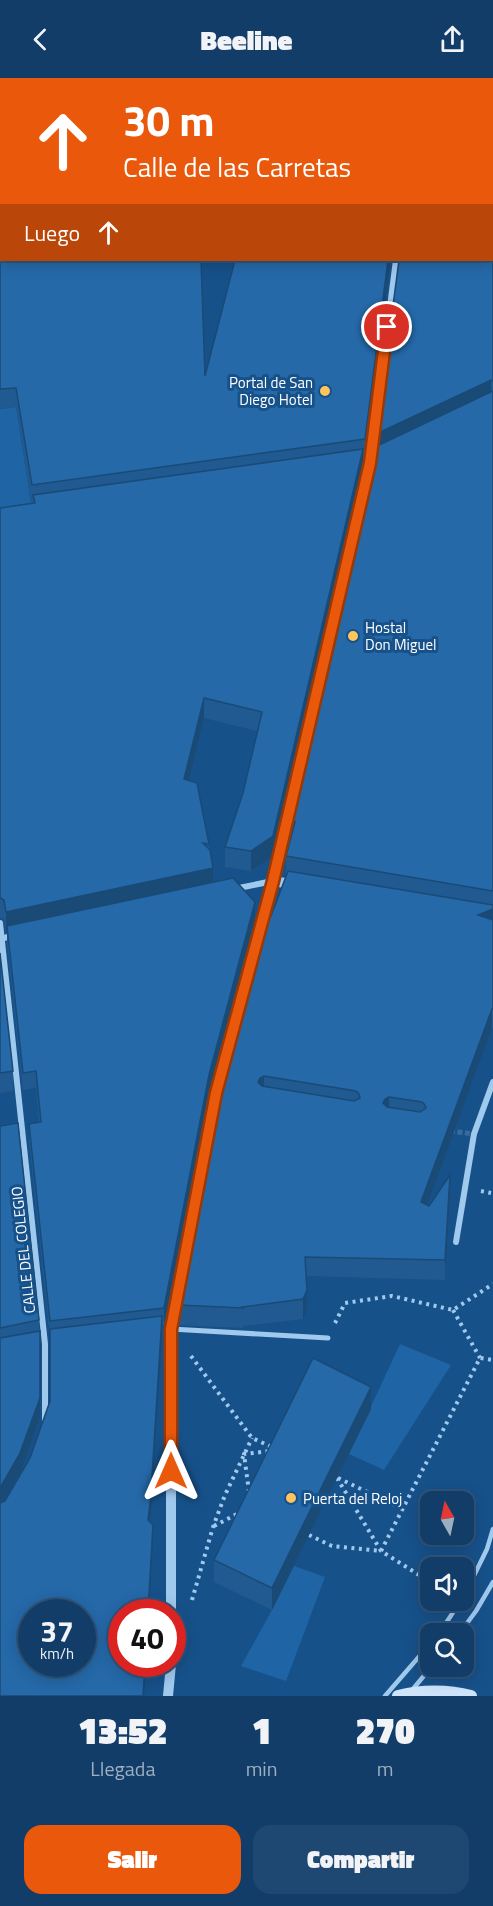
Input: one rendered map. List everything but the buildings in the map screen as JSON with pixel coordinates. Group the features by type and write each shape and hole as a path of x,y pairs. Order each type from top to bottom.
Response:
{"main road":[{"path":"405,1695 435,1692 471,1696"}],"street":[{"path":"171,1599 165,1329 216,1093 273,881 370,463 396,261"},
{"path":"359,465 381,458"},
{"path":"228,890 273,881 308,887"},
{"name":"CALLE DEL COLEGIO","path":"0,923 45,1344 45,1419 42,1428"},
{"path":"1,939 24,934"},
{"path":"456,1242 474,1134 493,1082"},
{"path":"165,1329 328,1338"},
{"path":"34,1347 56,1343"},
{"path":"168,1696 170,1677"}],"lane":[{"path":"474,1576 487,1549 493,1529"},
{"path":"467,1623 493,1582"},
{"path":"385,1696 420,1656"},
{"path":"405,1695 422,1677"}],"path":[{"path":"328,1338 345,1303 392,1296 453,1310 493,1284"},
{"path":"453,1310 480,1358"},
{"path":"165,1329 252,1438 279,1450 244,1454"},
{"path":"480,1358 493,1360"},
{"path":"381,1551 480,1358"},
{"path":"190,1605 213,1527 252,1438"},
{"path":"244,1454 250,1496"},
{"path":"381,1551 337,1478 403,1509"},
{"path":"213,1527 242,1511"},
{"path":"309,1535 332,1546 381,1551 420,1576"}],"shaded area":[{"path":"16,407 31,503 0,508 0,409"},
{"path":"400,1344 451,1365 384,1470 349,1454"},
{"path":"294,1566 325,1577 286,1681 241,1666"}],"tunnel":[{"path":"450,1131 474,1134"}],"place":[{"name":"Portal de San Diego Hotel","path":"325,391"},
{"name":"Hostal Don Miguel","path":"353,636"},
{"name":"Puerta del Reloj","path":"291,1498"}],"route":[{"path":"171,1471 171,1329 216,1093 273,881 370,463 387,327"}]}
